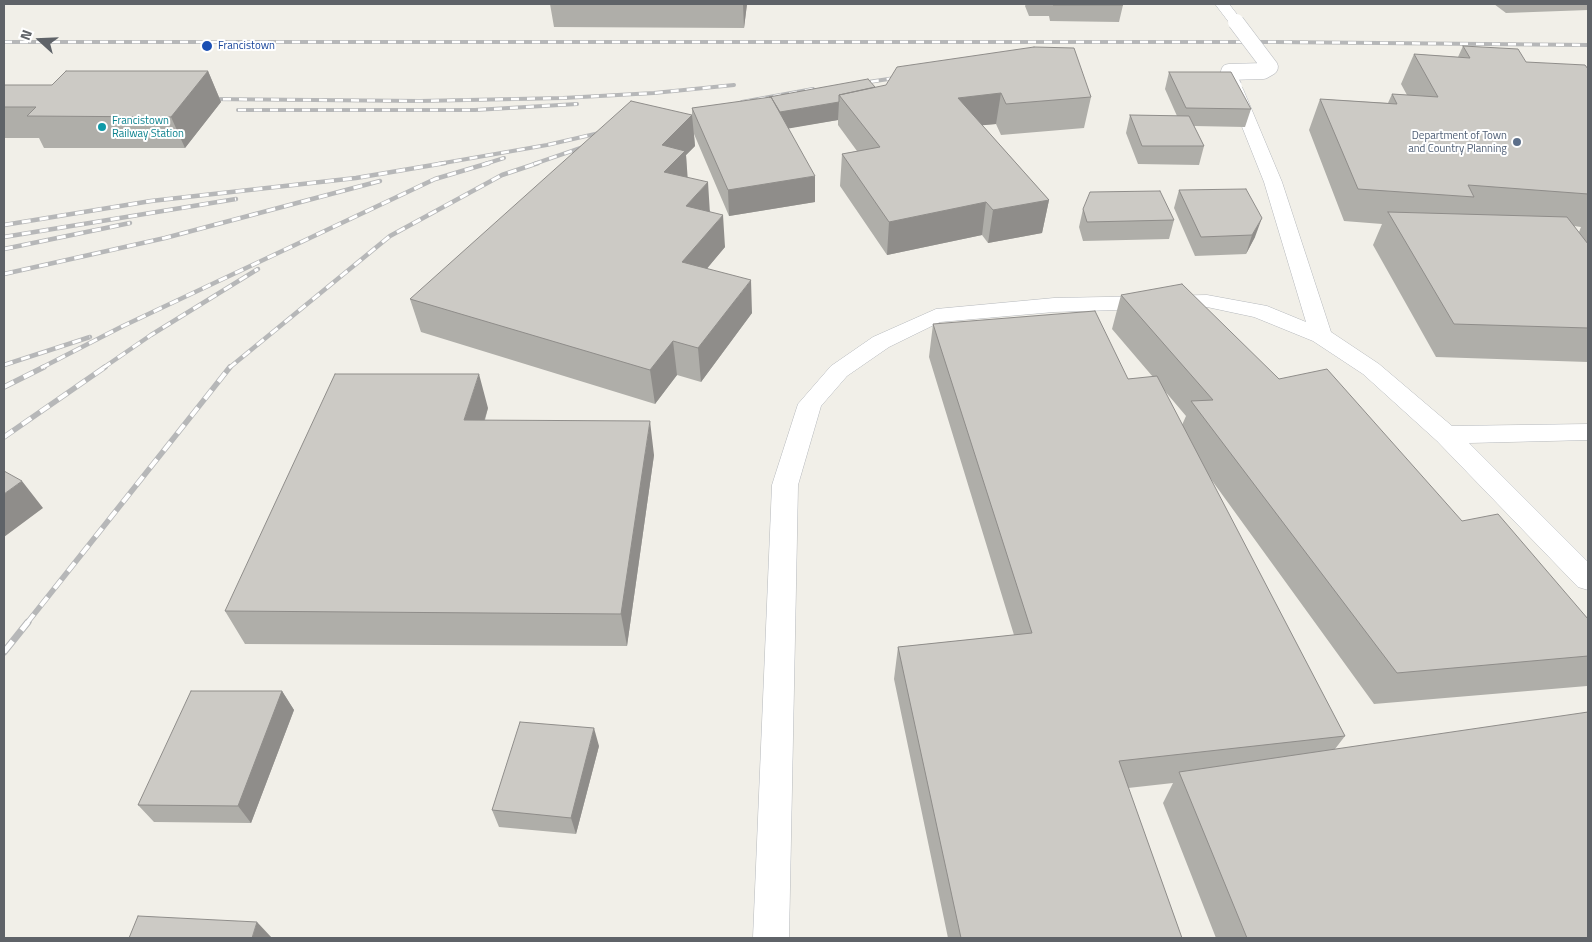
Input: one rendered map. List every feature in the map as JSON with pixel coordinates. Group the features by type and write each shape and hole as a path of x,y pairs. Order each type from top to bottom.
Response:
{"lane":[{"path":"1222,4 1270,67 1263,71 1230,72 1228,76 1234,86 1273,182 1321,336"},
{"path":"771,938 786,485 810,404 839,371 881,342 936,316 1054,305 1207,301 1259,311 1321,336 1372,369 1446,435 1588,579"},
{"path":"1446,435 1588,432"}],"building":[{"path":"1122,4 1123,5 1053,5"},
{"path":"1463,46 1518,49 1526,62 1585,65 1588,69 1588,194 1468,185 1474,197 1358,189 1320,99 1397,104 1392,94 1438,97 1414,54 1470,58"},
{"path":"1034,47 1074,48 1091,97 1006,104 1001,93 958,98 1049,200 993,210 986,202 889,222 842,154 880,147 839,95 886,85 897,67"},
{"path":"66,71 208,71 171,117 27,116 36,107 4,107 4,85 52,85"},
{"path":"1169,72 1231,72 1251,109 1186,108"},
{"path":"868,79 875,87 839,95 839,102 780,112 771,97 769,97"},
{"path":"771,97 815,176 728,190 692,108"},
{"path":"631,101 692,115 662,145 685,151 664,172 708,182 686,206 723,215 682,262 751,280 698,348 673,341 650,370 410,299"},
{"path":"1130,115 1189,116 1204,146 1142,146"},
{"path":"1246,189 1262,218 1252,235 1201,237 1179,190"},
{"path":"1160,191 1174,220 1087,222 1083,209 1090,192"},
{"path":"1388,212 1567,217 1588,244 1588,328 1454,324"},
{"path":"1182,284 1279,379 1327,369 1462,521 1498,514 1588,619 1588,656 1397,673 1191,401 1213,400 1121,295"},
{"path":"1095,311 1128,379 1157,376 1345,736 1119,761 1182,938 961,938 898,647 1032,633 933,324"},
{"path":"335,374 479,374 464,420 650,421 621,614 225,611"},
{"path":"4,471 22,481 4,494"},
{"path":"191,691 282,691 238,806 138,805"},
{"path":"1588,712 1588,938 1247,938 1179,772"},
{"path":"520,722 594,728 571,818 492,810"},
{"path":"138,916 257,922 252,938 129,938"}],"railway":[{"path":"4,42 1275,42 1588,45"},
{"path":"855,84 902,77"},
{"path":"207,99 420,101 563,98 654,93 734,85"},
{"path":"742,102 813,89"},
{"path":"238,110 475,110 577,104"},
{"path":"438,164 547,145 608,131"},
{"path":"534,164 592,144"},
{"path":"485,164 504,158"},
{"path":"4,225 151,201 356,178 445,163"},
{"path":"41,368 123,326 435,179 489,163"},
{"path":"230,368 390,236 502,175 538,163"},
{"path":"4,274 165,238 380,181"},
{"path":"4,237 236,199"},
{"path":"4,249 130,223"},
{"path":"103,368 151,335 258,269"},
{"path":"4,365 90,337"},
{"path":"4,387 44,367"},
{"path":"4,437 105,367"},
{"path":"27,623 230,368"},
{"path":"4,652 28,622"}],"place":[{"name":"Francistown","path":"207,46"},
{"name":"Francistown Railway Station","path":"102,127"},
{"name":"Department of Town and Country Planning","path":"1517,142"}]}
